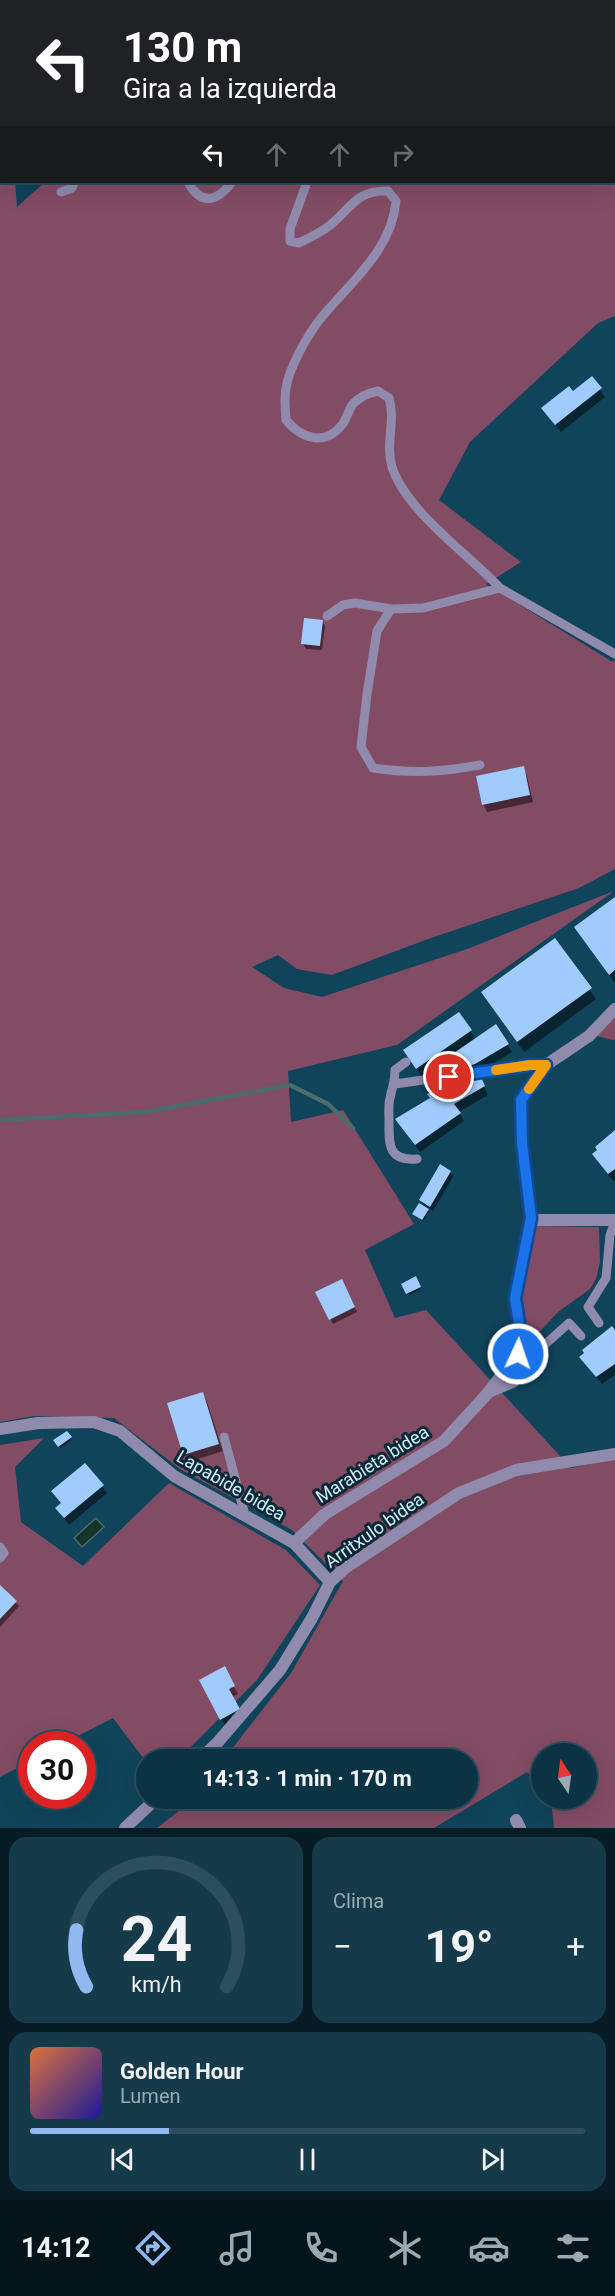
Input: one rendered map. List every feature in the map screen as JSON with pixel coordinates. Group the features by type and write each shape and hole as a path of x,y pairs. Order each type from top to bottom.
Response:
{"street":[{"name":"Marabieta bidea","path":"294,1543 325,1514 444,1441 488,1394 518,1354 522,1341 515,1298 531,1218 522,1143 521,1100 546,1065 589,1036 615,1009"},
{"path":"531,1218 615,1221"},
{"name":"Lapabide bidea","path":"0,1430 38,1422 94,1422 120,1431 174,1476 294,1543 330,1582"},
{"name":"Arritxulo bidea","path":"211,1749 279,1670 312,1617 330,1582 345,1568 459,1493 516,1470 615,1454"},
{"path":"125,1828 145,1809"}],"lane":[{"path":"61,192 72,188 74,183"},
{"path":"189,183 198,197 206,200 226,190 231,183"},
{"path":"307,183 290,229 290,241 299,243 328,227 365,194 376,191 388,191 396,201 395,213 382,246 348,289 320,318 294,364 286,386 286,420 295,432 315,439 331,436 343,424 352,405 366,393 378,391 389,398 393,409 389,449 391,464 399,483 428,518 500,588 615,654"},
{"path":"327,616 343,605 355,603 392,609 423,608 500,588"},
{"path":"392,609 376,632 367,694 362,747 373,768 440,772 480,765"},
{"path":"406,1062 395,1070 395,1084 390,1097 389,1140 391,1151 399,1157 406,1160 417,1158"},
{"path":"395,1084 530,1065 546,1065"},
{"path":"599,1323 588,1307 606,1278 610,1235 615,1221"},
{"path":"488,1394 514,1383 528,1369 541,1348 569,1323 581,1336"},
{"path":"224,1437 245,1515"},
{"path":"0,1547 4,1553 0,1558"}],"shaded area":[{"path":"0,183 15,183 17,207 44,183 615,183 615,316 598,323 470,442 439,500 521,562 486,584 611,661 615,661 615,869 579,888 428,939 332,975 297,969 278,955 252,967 284,988 322,997 467,949 614,891 397,1045 288,1071 291,1122 343,1110 414,1224 365,1250 395,1318 426,1310 571,1468 612,1459 615,1454 615,1828 554,1828 552,1809 597,1809 597,1743 531,1743 531,1776 527,1772 478,1802 478,1749 232,1749 291,1673 343,1581 292,1530 180,1469 114,1418 34,1416 0,1422"},
{"path":"615,1018 615,1039 597,1036"},
{"path":"537,1226 599,1227 600,1262 596,1279 590,1289 558,1312 527,1345 521,1294 524,1268"},
{"path":"44,1438 15,1467 21,1522 83,1566 169,1483 286,1550 320,1585 257,1680 189,1749 136,1749 113,1718 88,1731 18,1731 18,1768 0,1777 0,1445"},
{"path":"96,1518 104,1527 82,1547 74,1538"},
{"path":"181,1809 466,1809 434,1828 157,1828"}],"building":[{"path":"592,376 602,388 555,425 541,408 569,386 573,391"},
{"path":"304,618 323,620 320,646 301,644"},
{"path":"524,766 530,795 482,805 476,776"},
{"path":"615,897 615,970 609,975 574,927"},
{"path":"555,938 592,988 517,1042 481,992"},
{"path":"459,1012 472,1030 416,1069 403,1050"},
{"path":"496,1024 509,1044 475,1064 441,1075 435,1066"},
{"path":"480,1075 485,1086 454,1104 461,1113 415,1145 395,1119 430,1098 427,1094 459,1080"},
{"path":"615,1130 615,1169 608,1174 592,1154 597,1150 595,1147"},
{"path":"440,1164 451,1171 430,1207 419,1200"},
{"path":"419,1203 429,1209 422,1220 412,1214"},
{"path":"416,1276 421,1287 406,1294 401,1284"},
{"path":"342,1279 355,1307 329,1320 315,1292"},
{"path":"612,1326 615,1330 615,1364 596,1377 579,1357 584,1353 582,1350"},
{"path":"203,1392 219,1444 183,1455 167,1403"},
{"path":"67,1431 72,1437 58,1447 53,1440"},
{"path":"85,1463 104,1485 64,1518 55,1508 61,1503 51,1491"},
{"path":"0,1585 17,1601 0,1619"},
{"path":"225,1666 235,1686 229,1689 240,1709 220,1720 199,1680"}],"waterway":[{"path":"0,1120 146,1112 290,1085 328,1104 353,1128"}],"slow traffic":[{"path":"496,1070 546,1065 529,1089"}],"route":[{"path":"449,1077 530,1065 546,1065 521,1100 522,1143 531,1218 515,1298 522,1341 518,1354"}]}
